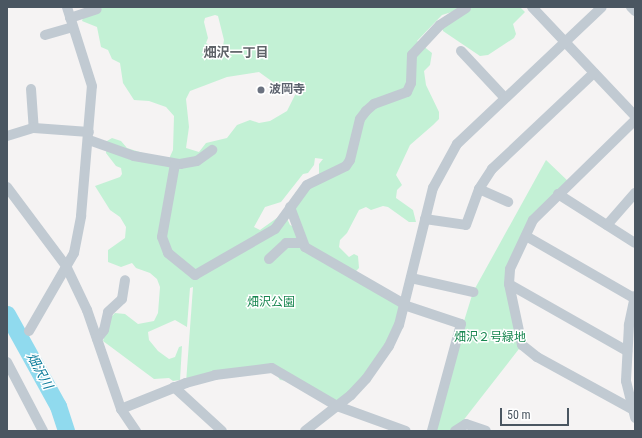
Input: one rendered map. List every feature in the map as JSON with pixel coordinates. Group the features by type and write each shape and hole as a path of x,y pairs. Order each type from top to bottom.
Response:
{"street":[{"path":"29,331 74,253 81,216 89,136 92,86 67,7"},
{"path":"532,7 566,41 635,116"},
{"path":"305,431 351,395 380,360 399,325 433,188 457,144 602,7"},
{"path":"631,7 635,11"},
{"path":"175,164 162,237 168,253 195,275 275,229 307,184 346,166 350,160 360,119 366,111 374,104 407,92 411,83 412,55 440,25 466,8"},
{"path":"45,35 97,10"},
{"path":"461,52 505,98"},
{"path":"425,219 466,225 479,189 492,169 594,73"},
{"path":"31,90 34,128"},
{"path":"634,414 538,357 522,345 510,284 510,269 533,220 635,120"},
{"path":"7,136 34,128 89,136 134,156 175,164 197,161 212,150"},
{"path":"7,187 66,266 87,310 121,409 136,431"},
{"path":"479,189 508,202"},
{"path":"607,225 635,193"},
{"path":"558,194 635,243"},
{"path":"290,207 302,243"},
{"path":"526,236 634,297 626,381 634,414"},
{"path":"269,259 286,243 302,243 404,305 461,324 432,431"},
{"path":"411,278 473,292"},
{"path":"97,339 104,330 108,312 122,300 126,280"},
{"path":"510,284 629,352"},
{"path":"7,362 43,431"},
{"path":"121,409 174,387 215,376 272,368 337,406 406,431"},
{"path":"174,387 222,431"},
{"path":"455,431 466,424 476,429 486,431"}],"green space":[{"name":"畑沢公園","path":"86,7 520,7 525,12 513,24 516,34 514,38 488,55 480,56 443,31 442,26 455,11 442,15 417,41 432,53 430,65 424,71 426,85 439,112 439,119 410,145 396,175 402,185 397,190 396,198 413,210 416,222 409,222 388,207 383,206 371,210 366,207 359,210 347,233 340,240 339,247 349,257 354,254 358,256 359,268 356,271 404,304 374,368 337,406 288,381 280,380 277,375 263,367 186,383 193,287 190,288 187,327 175,320 148,332 149,340 158,351 169,359 175,357 179,347 182,346 180,380 173,381 169,378 154,379 103,341 110,318 115,313 125,314 138,324 154,321 158,313 160,287 157,279 150,273 136,268 132,263 121,267 108,262 108,250 125,238 126,227 120,217 110,210 95,186 120,177 122,174 121,168 116,166 106,153 107,141 112,138 121,141 127,148 168,161 173,150 174,116 166,107 149,101 134,100 123,83 120,63 112,59 108,50 101,47 97,27 82,21","holes":["215,15 218,16 224,40 223,46 213,47 206,43 208,38 204,22 205,18","259,72 277,85 280,91 288,90 290,83 295,87 296,93 287,111 270,121 259,123 250,120 237,125 227,138 206,143 199,152 186,148 189,127 186,99 190,91 227,77","315,158 323,159 319,164 319,176 291,204 294,227 290,225 286,216 281,215 260,230 254,227 265,207 281,202 303,174 308,173 314,165"]},
{"name":"畑沢２号緑地","path":"546,160 570,183 533,220 509,284 522,345 455,431 430,431 473,292"}],"waterway":[{"name":"畑沢川","path":"7,314 58,406 66,431"}],"place":[{"name":"波岡寺","path":"261,90"}],"district":[{"name":"畑沢一丁目","path":"236,53"}]}
